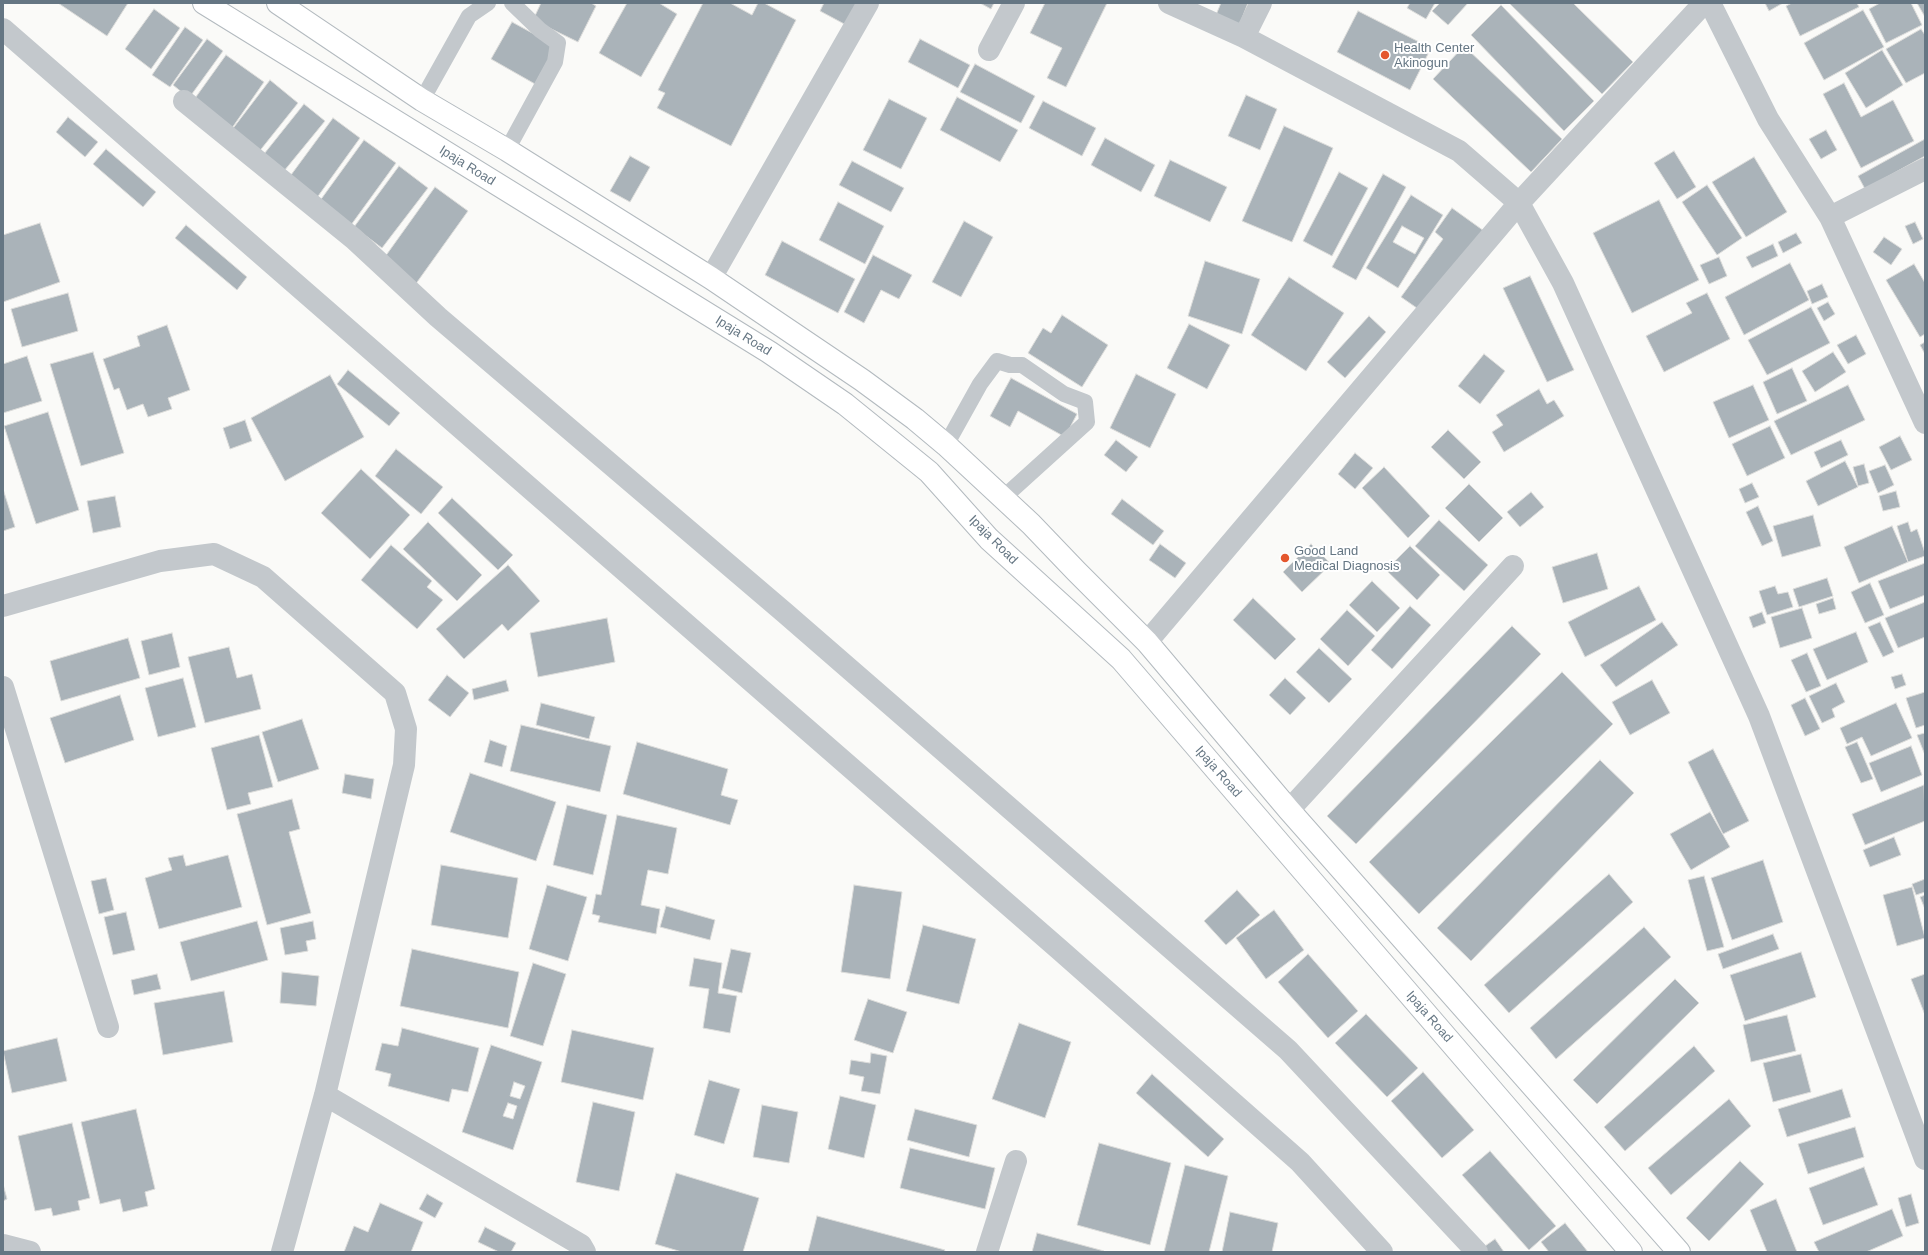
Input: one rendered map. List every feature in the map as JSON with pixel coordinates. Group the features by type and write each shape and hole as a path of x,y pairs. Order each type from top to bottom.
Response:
{"main road":[{"name":"Ipaja Road","path":"204,3 768,352 845,404 929,472 988,538 1121,659 1630,1252"},
{"path":"278,3 422,100 507,150 711,278 862,380 915,419 946,445 1032,524 1076,571 1147,642 1289,810 1679,1252"},
{"path":"489,180 507,150"}],"street":[{"path":"711,278 868,3"},
{"path":"989,50 1014,3"},
{"path":"1169,3 1244,37 1459,151 1519,203 1563,282 1759,716 1925,1159"},
{"path":"1244,37 1261,3"},
{"path":"1147,642 1519,203 1704,3"},
{"path":"1710,3 1768,119 1830,217 1925,423"},
{"path":"3,29 1060,950 1289,1152 1300,1162 1382,1252"},
{"path":"184,101 354,239 438,317 786,613 1288,1050 1477,1252"},
{"path":"1830,217 1925,169"},
{"path":"3,606 160,561 214,554 263,577 395,693 406,729 404,765 325,1095 282,1252"},
{"path":"1289,810 1513,566"},
{"path":"3,688 108,1027"},
{"path":"325,1095 581,1245 585,1252"},
{"path":"987,1252 1016,1161"},
{"path":"3,1245 30,1252"}],"lane":[{"path":"422,100 469,16 488,3"},
{"path":"507,150 555,62 558,43 540,30 512,3"},
{"path":"946,445 980,384 997,361 1010,365 1022,365 1064,394 1085,402 1087,422 1003,498"}],"building":[{"path":"58,3 128,3 107,36"},
{"path":"541,3 591,3 596,6 578,42 533,20"},
{"path":"627,3 659,3 677,14 641,77 599,53"},
{"path":"703,3 730,3 752,15 758,3 764,3 796,20 731,146 657,108 665,93 658,90"},
{"path":"824,3 860,3 848,26 820,11"},
{"path":"980,3 994,3 991,9"},
{"path":"1045,3 1107,3 1066,87 1047,78 1062,48 1030,33"},
{"path":"1221,3 1248,3 1237,31 1213,22"},
{"path":"1410,3 1435,3 1426,19 1407,8"},
{"path":"1440,3 1468,3 1448,25 1432,11"},
{"path":"1509,3 1573,3 1633,62 1602,94"},
{"path":"1765,3 1783,3 1769,11"},
{"path":"1792,3 1857,3 1859,7 1800,36 1786,6"},
{"path":"1880,3 1911,3 1922,25 1886,43 1869,9"},
{"path":"1917,3 1925,3 1925,17"},
{"path":"1501,5 1594,101 1564,131 1471,35"},
{"path":"154,9 180,28 151,69 125,49"},
{"path":"1863,10 1884,47 1824,80 1804,43"},
{"path":"1358,11 1431,48 1410,90 1337,52"},
{"path":"512,22 556,46 535,84 491,59"},
{"path":"185,27 203,40 170,87 152,75"},
{"path":"1921,29 1925,35 1925,73 1906,83 1886,49"},
{"path":"207,39 223,51 189,98 173,85"},
{"path":"920,39 970,65 958,88 908,62"},
{"path":"1464,46 1562,139 1531,172 1433,79"},
{"path":"1882,50 1903,85 1866,108 1845,73"},
{"path":"226,55 264,82 232,128 193,101"},
{"path":"975,64 1035,96 1021,123 960,92"},
{"path":"270,80 298,103 258,153 231,131"},
{"path":"1844,83 1861,117 1893,100 1914,141 1861,168 1823,94"},
{"path":"1246,95 1277,109 1260,150 1228,136"},
{"path":"957,97 1018,130 1000,162 940,130"},
{"path":"889,99 927,118 901,169 863,150"},
{"path":"1043,101 1096,128 1082,156 1029,128"},
{"path":"304,104 325,121 284,171 264,154"},
{"path":"68,117 98,142 85,157 56,132"},
{"path":"333,118 360,138 316,199 288,179"},
{"path":"1284,126 1333,148 1292,242 1242,221"},
{"path":"1826,130 1837,150 1821,159 1809,139"},
{"path":"1105,138 1155,165 1141,192 1091,165"},
{"path":"1925,139 1925,156 1865,189 1858,176"},
{"path":"364,140 396,163 351,225 319,202"},
{"path":"106,149 156,192 143,207 93,164"},
{"path":"1674,151 1696,187 1677,199 1654,163"},
{"path":"630,156 650,167 630,202 610,191"},
{"path":"1754,157 1787,212 1746,237 1712,182"},
{"path":"1170,160 1227,187 1210,222 1154,196"},
{"path":"852,161 904,188 891,212 839,185"},
{"path":"399,166 428,188 382,248 354,227"},
{"path":"1339,172 1368,188 1332,256 1303,241"},
{"path":"1383,174 1406,187 1356,280 1332,267"},
{"path":"1707,185 1742,238 1717,255 1682,202"},
{"path":"435,187 468,211 415,285 382,261"},
{"path":"1411,195 1443,215 1398,288 1366,268","holes":["1402,226 1424,238 1415,254 1393,242"]},
{"path":"1659,200 1699,280 1632,313 1593,233"},
{"path":"838,202 884,226 865,264 819,240"},
{"path":"1452,208 1484,231 1424,313 1401,297 1443,239 1435,232"},
{"path":"964,221 993,237 961,297 932,282"},
{"path":"1915,222 1923,239 1913,244 1905,226"},
{"path":"40,223 60,282 3,302 3,235"},
{"path":"186,225 247,277 237,290 175,238"},
{"path":"1796,233 1802,243 1783,253 1778,242"},
{"path":"1884,237 1902,249 1891,265 1873,252"},
{"path":"782,241 855,279 838,313 765,275"},
{"path":"1773,244 1778,256 1752,268 1746,257"},
{"path":"873,255 912,275 899,299 881,290 864,323 844,312"},
{"path":"1719,257 1727,276 1709,284 1700,265"},
{"path":"1205,261 1260,279 1242,334 1188,316"},
{"path":"1790,263 1809,300 1744,335 1725,297"},
{"path":"1914,264 1925,283 1925,334 1920,337 1886,280"},
{"path":"1530,276 1574,370 1547,382 1503,288"},
{"path":"1289,277 1344,313 1306,371 1251,335"},
{"path":"1822,284 1828,297 1812,304 1807,291"},
{"path":"68,293 78,331 22,347 11,309"},
{"path":"1707,293 1730,339 1664,372 1646,336 1692,313 1686,303"},
{"path":"1828,302 1835,314 1824,321 1817,308"},
{"path":"1811,307 1830,343 1767,375 1748,340"},
{"path":"1062,315 1108,345 1082,387 1028,353 1043,328 1051,333"},
{"path":"1369,316 1386,332 1345,378 1327,362"},
{"path":"1189,324 1230,345 1207,389 1167,368"},
{"path":"167,325 190,390 168,398 172,409 148,417 143,404 127,410 119,388 114,390 103,359 140,346 137,336"},
{"path":"1856,335 1866,354 1848,364 1837,345"},
{"path":"1925,342 1925,354 1920,345"},
{"path":"93,352 124,453 81,466 50,364"},
{"path":"1833,352 1846,372 1815,392 1802,371"},
{"path":"1484,354 1505,371 1480,404 1458,386"},
{"path":"27,356 42,401 3,413 3,364"},
{"path":"1792,368 1807,401 1777,414 1763,382"},
{"path":"348,370 400,413 389,426 337,384"},
{"path":"1136,374 1176,394 1150,448 1110,428"},
{"path":"330,375 364,437 285,481 251,418"},
{"path":"1011,378 1077,414 1065,437 1018,411 1010,427 990,416"},
{"path":"1753,385 1769,420 1729,438 1713,402"},
{"path":"1848,385 1865,420 1791,455 1774,421"},
{"path":"1539,389 1547,404 1554,400 1564,416 1504,452 1492,432 1503,425 1496,415"},
{"path":"48,412 79,510 36,524 4,426"},
{"path":"245,420 252,441 230,449 223,428"},
{"path":"1770,426 1785,458 1747,476 1732,444"},
{"path":"1448,430 1481,462 1464,479 1431,447"},
{"path":"1900,436 1912,460 1891,470 1879,447"},
{"path":"1116,440 1138,457 1126,472 1104,455"},
{"path":"1841,440 1848,455 1821,468 1814,452"},
{"path":"396,449 443,487 421,514 375,476"},
{"path":"1355,453 1373,468 1355,489 1338,474"},
{"path":"1845,461 1858,487 1818,506 1806,481"},
{"path":"1864,464 1869,483 1858,486 1853,467"},
{"path":"1885,465 1894,485 1878,493 1869,471"},
{"path":"1384,467 1430,516 1408,538 1362,488"},
{"path":"361,469 410,515 370,559 321,513"},
{"path":"1752,483 1759,497 1745,503 1739,489"},
{"path":"1469,484 1503,518 1479,542 1445,508"},
{"path":"3,489 15,527 3,531"},
{"path":"1896,491 1900,507 1883,511 1879,496"},
{"path":"1531,492 1544,507 1520,527 1507,512"},
{"path":"115,496 121,527 93,533 87,501"},
{"path":"452,498 513,555 498,570 438,513"},
{"path":"1122,499 1164,531 1153,545 1111,514"},
{"path":"1758,506 1773,541 1762,546 1746,512"},
{"path":"1813,515 1821,546 1782,557 1773,526"},
{"path":"1439,520 1488,565 1464,591 1415,546"},
{"path":"428,522 482,575 457,601 403,549"},
{"path":"1908,522 1911,532 1917,529 1925,556 1908,562 1897,526"},
{"path":"1892,526 1908,562 1859,583 1844,547"},
{"path":"1160,544 1186,563 1175,578 1149,560"},
{"path":"1311,544 1331,564 1302,592 1283,572"},
{"path":"391,545 432,581 427,587 443,600 417,629 361,580"},
{"path":"1410,546 1440,575 1417,600 1386,570"},
{"path":"1597,553 1608,589 1563,603 1552,567"},
{"path":"1925,563 1925,595 1890,609 1878,581"},
{"path":"508,565 540,601 508,631 502,624 464,659 436,629"},
{"path":"1827,578 1833,596 1799,607 1793,589"},
{"path":"1372,581 1400,608 1377,632 1349,605"},
{"path":"1870,583 1884,615 1865,623 1851,592"},
{"path":"1639,586 1656,620 1585,657 1568,622"},
{"path":"1775,586 1778,594 1788,592 1793,607 1767,615 1759,591"},
{"path":"1253,598 1296,639 1275,660 1233,620"},
{"path":"1833,598 1836,609 1819,614 1816,604"},
{"path":"1925,602 1925,637 1898,648 1885,618"},
{"path":"1410,606 1431,625 1392,669 1371,650"},
{"path":"1802,608 1812,638 1780,648 1771,617"},
{"path":"1347,610 1375,636 1348,666 1320,639"},
{"path":"1762,612 1766,623 1753,628 1749,617"},
{"path":"607,618 615,662 538,677 530,633"},
{"path":"1662,622 1678,645 1616,687 1600,665"},
{"path":"1880,622 1894,652 1883,657 1868,627"},
{"path":"1512,626 1541,654 1356,844 1327,816"},
{"path":"1856,632 1868,662 1827,680 1813,649"},
{"path":"172,633 180,667 149,675 141,641"},
{"path":"128,638 140,678 61,701 50,661"},
{"path":"229,647 237,678 252,674 261,709 205,723 188,657"},
{"path":"1319,648 1352,679 1329,703 1296,672"},
{"path":"1807,653 1821,686 1806,692 1791,660"},
{"path":"1562,672 1613,724 1419,914 1369,862"},
{"path":"1902,674 1906,685 1895,689 1891,677"},
{"path":"447,675 469,693 450,717 428,700"},
{"path":"183,678 196,727 158,737 145,688"},
{"path":"1285,678 1306,698 1290,715 1269,695"},
{"path":"506,680 509,691 474,700 472,689"},
{"path":"1652,680 1670,713 1630,735 1612,702"},
{"path":"1836,683 1845,702 1832,709 1835,717 1822,723 1809,696"},
{"path":"1925,692 1925,725 1916,728 1906,698"},
{"path":"120,695 134,740 65,763 50,718"},
{"path":"1805,698 1820,729 1805,736 1791,705"},
{"path":"541,703 595,717 589,739 536,725"},
{"path":"1896,703 1912,738 1871,756 1862,737 1847,744 1840,728"},
{"path":"302,719 319,769 278,782 262,732"},
{"path":"521,725 611,746 600,792 510,771"},
{"path":"1925,733 1925,755 1917,735"},
{"path":"259,735 273,787 248,793 251,804 227,810 211,748"},
{"path":"490,740 507,746 502,767 484,762"},
{"path":"637,742 728,769 721,795 738,800 730,825 623,794"},
{"path":"1857,742 1873,779 1861,783 1845,747"},
{"path":"1911,746 1922,775 1881,792 1869,763"},
{"path":"1713,749 1749,821 1723,834 1688,762"},
{"path":"1600,760 1634,793 1471,961 1437,928"},
{"path":"470,773 556,802 536,861 450,832"},
{"path":"345,774 374,779 371,799 342,793"},
{"path":"1924,785 1925,821 1865,845 1852,814"},
{"path":"292,799 300,829 289,832 311,913 267,925 237,814"},
{"path":"567,805 607,815 593,875 553,865"},
{"path":"1710,812 1730,847 1691,870 1670,834"},
{"path":"617,815 677,828 668,874 648,870 641,905 660,909 656,934 598,922 600,916 592,914 596,894 601,895"},
{"path":"1894,837 1901,855 1870,867 1863,850"},
{"path":"183,855 186,866 228,855 242,907 159,929 145,878 172,870 168,858"},
{"path":"1763,860 1783,922 1732,940 1711,878"},
{"path":"441,865 518,878 508,938 431,925"},
{"path":"1609,874 1633,902 1509,1013 1484,985"},
{"path":"1704,876 1724,947 1707,951 1688,880"},
{"path":"106,878 114,910 99,914 91,881"},
{"path":"1925,879 1925,892 1916,895 1912,884"},
{"path":"547,885 587,897 568,961 529,949"},
{"path":"854,885 902,892 890,979 841,972"},
{"path":"1912,887 1925,938 1897,946 1883,895"},
{"path":"1237,890 1260,915 1226,945 1204,921"},
{"path":"1925,895 1925,909 1920,897"},
{"path":"666,906 715,920 710,940 660,927"},
{"path":"1274,910 1304,950 1266,979 1236,938"},
{"path":"126,912 135,950 113,955 104,917"},
{"path":"257,921 268,960 191,981 180,942"},
{"path":"313,921 316,939 306,941 308,951 285,955 280,928"},
{"path":"923,925 976,939 959,1004 906,991"},
{"path":"1644,927 1671,957 1556,1059 1530,1028"},
{"path":"1773,934 1779,949 1723,969 1718,954"},
{"path":"412,949 519,972 508,1028 400,1006"},
{"path":"731,949 751,953 742,993 722,988"},
{"path":"1801,952 1816,997 1745,1021 1730,975"},
{"path":"1308,954 1358,1011 1328,1038 1278,982"},
{"path":"694,958 722,963 718,993 737,996 730,1033 703,1028 709,989 689,986"},
{"path":"533,963 566,974 543,1046 510,1036"},
{"path":"282,972 319,976 316,1006 280,1003"},
{"path":"157,974 161,989 134,995 131,980"},
{"path":"1925,974 1925,1015 1911,979"},
{"path":"1675,979 1699,1003 1597,1104 1573,1080"},
{"path":"224,991 233,1042 163,1055 154,1003"},
{"path":"868,999 907,1012 893,1053 854,1040"},
{"path":"1366,1014 1418,1068 1387,1097 1335,1043"},
{"path":"1787,1015 1796,1051 1751,1062 1743,1025"},
{"path":"1019,1023 1071,1042 1045,1118 992,1099"},
{"path":"402,1028 479,1048 468,1092 452,1089 449,1102 388,1086 391,1074 375,1070 382,1043 398,1046"},
{"path":"572,1030 654,1048 643,1100 561,1082"},
{"path":"57,1038 67,1081 12,1093 3,1051"},
{"path":"491,1045 542,1062 513,1150 462,1132","holes":["514,1082 525,1086 520,1099 510,1096","508,1103 517,1106 513,1119 503,1116"]},
{"path":"1694,1046 1715,1071 1625,1151 1604,1127"},
{"path":"871,1053 887,1056 880,1094 861,1091 864,1077 849,1074 851,1060 870,1063"},
{"path":"1801,1054 1811,1092 1773,1102 1763,1063"},
{"path":"1423,1072 1474,1130 1442,1158 1391,1101"},
{"path":"1152,1074 1224,1139 1208,1157 1136,1093"},
{"path":"709,1080 740,1089 724,1144 694,1135"},
{"path":"1842,1089 1851,1117 1787,1137 1778,1109"},
{"path":"840,1096 876,1105 864,1158 828,1149"},
{"path":"1729,1099 1751,1126 1671,1195 1648,1168"},
{"path":"593,1102 635,1112 619,1191 576,1182"},
{"path":"762,1105 798,1112 789,1163 753,1157"},
{"path":"136,1109 155,1189 145,1192 148,1206 123,1212 120,1199 100,1204 81,1122"},
{"path":"915,1109 977,1125 969,1157 907,1140"},
{"path":"72,1123 90,1198 78,1201 80,1210 53,1216 51,1208 35,1211 18,1136"},
{"path":"1855,1127 1864,1157 1808,1174 1798,1144"},
{"path":"1099,1143 1171,1163 1150,1245 1077,1225"},
{"path":"910,1148 995,1168 985,1209 900,1188"},
{"path":"1490,1151 1556,1226 1529,1250 1462,1175"},
{"path":"1740,1161 1764,1184 1709,1241 1686,1218"},
{"path":"1185,1165 1228,1176 1209,1252 1164,1252"},
{"path":"1864,1167 1878,1205 1823,1225 1809,1188"},
{"path":"676,1173 759,1198 743,1252 682,1252 655,1244"},
{"path":"3,1184 7,1199 3,1201"},
{"path":"427,1194 443,1203 435,1218 419,1209"},
{"path":"1911,1194 1919,1223 1906,1227 1898,1198"},
{"path":"1776,1199 1797,1252 1767,1252 1750,1210"},
{"path":"380,1203 423,1222 411,1252 344,1252 354,1226 368,1232"},
{"path":"1892,1209 1903,1236 1866,1252 1819,1252 1814,1242"},
{"path":"1230,1212 1278,1223 1272,1252 1222,1252"},
{"path":"817,1216 945,1250 944,1252 808,1252"},
{"path":"1565,1223 1588,1252 1549,1252 1541,1242"},
{"path":"485,1227 516,1243 511,1252 499,1252 478,1242"},
{"path":"1037,1233 1104,1251 1104,1252 1032,1252"},
{"path":"1495,1239 1504,1252 1478,1251"}],"place":[{"name":"Health Center Akinogun","path":"1385,55"},
{"name":"Good Land Medical Diagnosis","path":"1285,558"}]}
